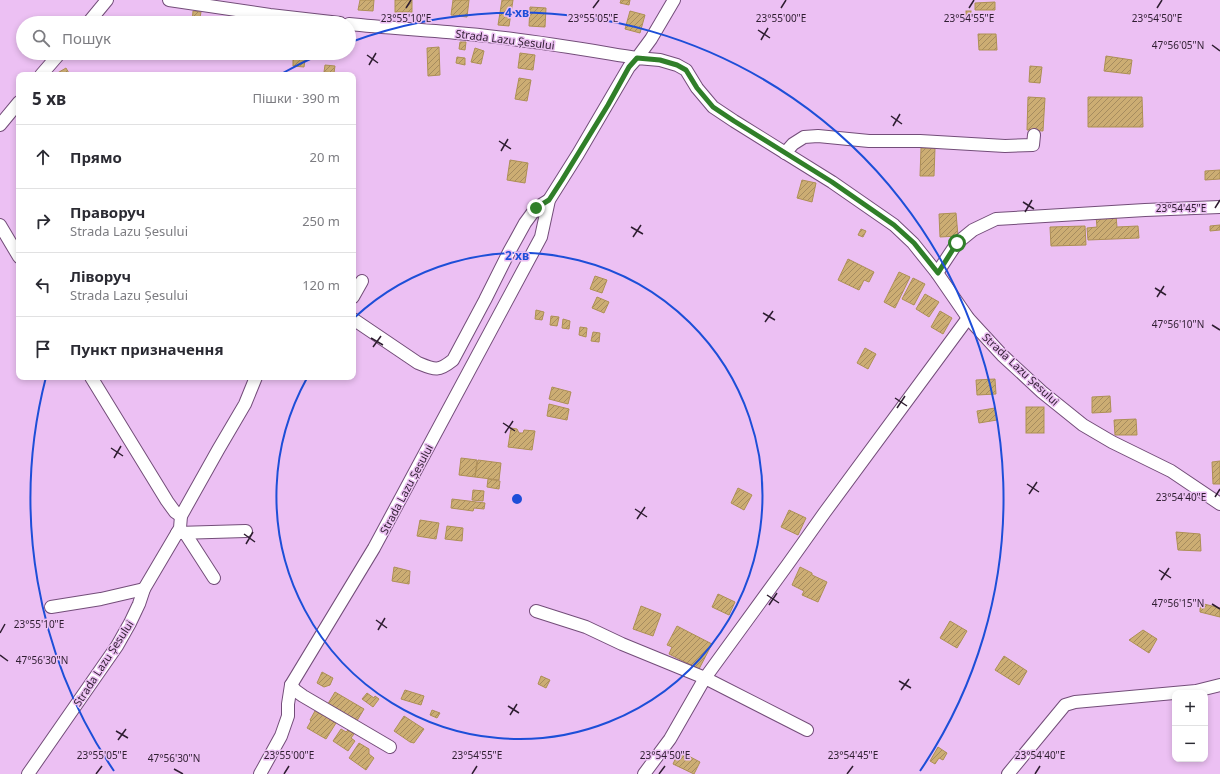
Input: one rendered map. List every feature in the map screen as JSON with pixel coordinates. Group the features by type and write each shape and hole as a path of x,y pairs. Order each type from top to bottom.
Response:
{"street":[{"path":"94,16 107,0"},
{"path":"169,0 279,16"},
{"name":"Strada Lazu Șesului","path":"260,774 281,736 288,716 291,685 374,548 541,237 549,200 589,136 629,67 651,39 674,0"},
{"name":"Strada Lazu Șesului","path":"356,25 491,36 545,43 677,65 686,70 697,88 713,107 832,182 894,225 914,243 938,273 968,318 1002,355 1042,392 1083,425 1112,442 1171,471 1220,504"},
{"path":"44,72 54,60"},
{"path":"0,124 16,105"},
{"path":"786,153 793,144 804,137 818,136 869,141 1005,146 1032,145 1034,135"},
{"name":"Strada Lazu Șesului","path":"356,321 418,363 437,370 446,366 454,360 508,252 525,223 536,208 549,200"},
{"path":"938,273 957,243 973,230 996,219 1137,210 1220,207"},
{"path":"0,225 16,252"},
{"path":"356,292 362,281"},
{"path":"644,774 670,739 705,678 829,505 968,318"},
{"path":"93,380 167,501 175,512 181,516"},
{"name":"Strada Lazu Șesului","path":"28,774 116,646 133,617 144,589 181,533 181,516 245,404 255,380"},
{"path":"181,533 246,531"},
{"path":"181,533 214,578"},
{"path":"51,607 102,599 144,589"},
{"path":"536,611 586,626 629,647 705,678 807,730"},
{"path":"291,685 303,696 390,747"},
{"path":"1008,774 1065,705 1075,702 1196,691 1220,685"}],"building":[{"path":"360,0 374,0 373,11 358,10"},
{"path":"395,0 412,0 412,12 395,12"},
{"path":"453,0 469,0 467,17 451,15"},
{"path":"502,0 513,0 509,26 498,25"},
{"path":"621,0 630,0 629,5 620,3"},
{"path":"995,2 995,10 975,10 975,3"},
{"path":"530,7 546,8 545,27 529,26"},
{"path":"193,11 201,12 200,16 193,16"},
{"path":"630,11 645,15 640,33 625,29"},
{"path":"966,11 971,11 971,19 966,19"},
{"path":"978,34 996,34 997,50 979,50"},
{"path":"460,42 466,42 465,50 459,49"},
{"path":"439,47 440,75 428,76 427,48"},
{"path":"475,48 484,51 481,64 471,62"},
{"path":"520,53 535,55 533,70 518,68"},
{"path":"1106,56 1132,60 1130,74 1104,71"},
{"path":"457,57 465,58 465,65 456,63"},
{"path":"293,60 305,60 304,67 293,66"},
{"path":"325,65 335,66 334,72 324,72"},
{"path":"1030,66 1042,67 1040,83 1029,82"},
{"path":"66,68 68,72 59,72"},
{"path":"519,78 531,80 527,101 515,99"},
{"path":"1028,97 1045,98 1043,131 1027,130"},
{"path":"1088,97 1142,97 1143,127 1088,127"},
{"path":"921,148 935,148 934,176 920,176"},
{"path":"510,160 528,163 525,183 507,180"},
{"path":"1220,170 1220,179 1205,180 1205,171"},
{"path":"802,180 816,183 812,202 797,198"},
{"path":"956,213 958,236 940,237 939,214"},
{"path":"1096,216 1116,216 1117,227 1138,226 1139,238 1088,240 1087,228 1097,227"},
{"path":"1220,225 1220,230 1210,231 1210,226"},
{"path":"1085,226 1086,245 1051,246 1050,227"},
{"path":"861,229 866,231 863,237 858,235"},
{"path":"848,259 874,272 869,282 864,280 859,290 838,280"},
{"path":"899,272 910,277 895,308 884,302"},
{"path":"595,276 607,280 602,293 590,289"},
{"path":"913,278 925,284 914,305 902,299"},
{"path":"925,294 939,302 929,317 916,309"},
{"path":"597,297 609,302 604,313 592,308"},
{"path":"536,310 544,312 542,320 535,319"},
{"path":"940,311 952,318 943,334 931,327"},
{"path":"551,316 559,317 557,326 550,325"},
{"path":"563,319 570,321 569,329 562,328"},
{"path":"580,327 587,328 586,337 579,335"},
{"path":"593,332 600,333 599,342 591,341"},
{"path":"865,348 876,354 868,369 857,363"},
{"path":"995,379 996,394 977,395 976,380"},
{"path":"552,387 571,392 568,404 549,399"},
{"path":"1110,396 1111,412 1092,413 1092,397"},
{"path":"549,404 569,409 567,420 547,416"},
{"path":"1026,407 1044,407 1044,433 1026,433"},
{"path":"995,408 997,420 979,423 977,411"},
{"path":"1136,419 1137,435 1115,435 1114,420"},
{"path":"511,428 517,429 519,433 523,433 524,430 535,431 532,450 508,447"},
{"path":"461,458 477,460 475,477 459,475"},
{"path":"478,460 501,463 499,480 475,477"},
{"path":"1220,461 1220,484 1213,484 1212,462"},
{"path":"488,479 500,481 499,489 487,487"},
{"path":"738,488 752,495 744,510 731,503"},
{"path":"473,490 484,491 483,501 472,500"},
{"path":"452,499 485,503 484,509 474,508 473,511 451,508"},
{"path":"789,510 806,518 798,535 781,527"},
{"path":"420,520 439,523 436,539 417,536"},
{"path":"447,526 463,528 462,541 445,539"},
{"path":"1176,532 1200,534 1201,551 1178,550"},
{"path":"394,567 410,571 409,584 392,581"},
{"path":"800,567 827,582 818,602 802,595 804,591 792,585"},
{"path":"718,594 735,602 729,615 712,607"},
{"path":"1200,603 1220,608 1220,617 1200,612"},
{"path":"641,606 661,614 653,636 633,629"},
{"path":"950,621 967,631 957,648 940,638"},
{"path":"677,626 712,644 699,669 669,654 672,647 667,645"},
{"path":"1143,630 1157,639 1149,653 1129,640"},
{"path":"1004,656 1027,671 1019,685 995,670"},
{"path":"322,672 333,678 330,685 324,687 317,683"},
{"path":"541,676 550,680 546,688 538,684"},
{"path":"405,690 424,696 421,705 401,699"},
{"path":"335,692 364,709 355,724 326,707"},
{"path":"367,693 374,698 375,696 379,699 373,707 362,699"},
{"path":"432,710 440,713 437,718 430,715"},
{"path":"315,711 322,715 324,713 330,716 329,719 336,723 326,739 307,728"},
{"path":"404,716 424,729 414,743 410,742 394,731"},
{"path":"341,729 346,732 348,730 354,734 351,738 355,741 348,751 333,741"},
{"path":"359,743 369,749 369,754 374,758 366,770 349,758"},
{"path":"938,747 947,753 943,760 939,758 935,764 930,761"},
{"path":"679,751 700,762 694,774 673,764"}],"route":[{"path":"536,208 549,200 608,105 629,67 637,58 660,60 677,65 686,70 697,88 713,107 832,182 894,225 914,243 938,273 957,243"}]}
